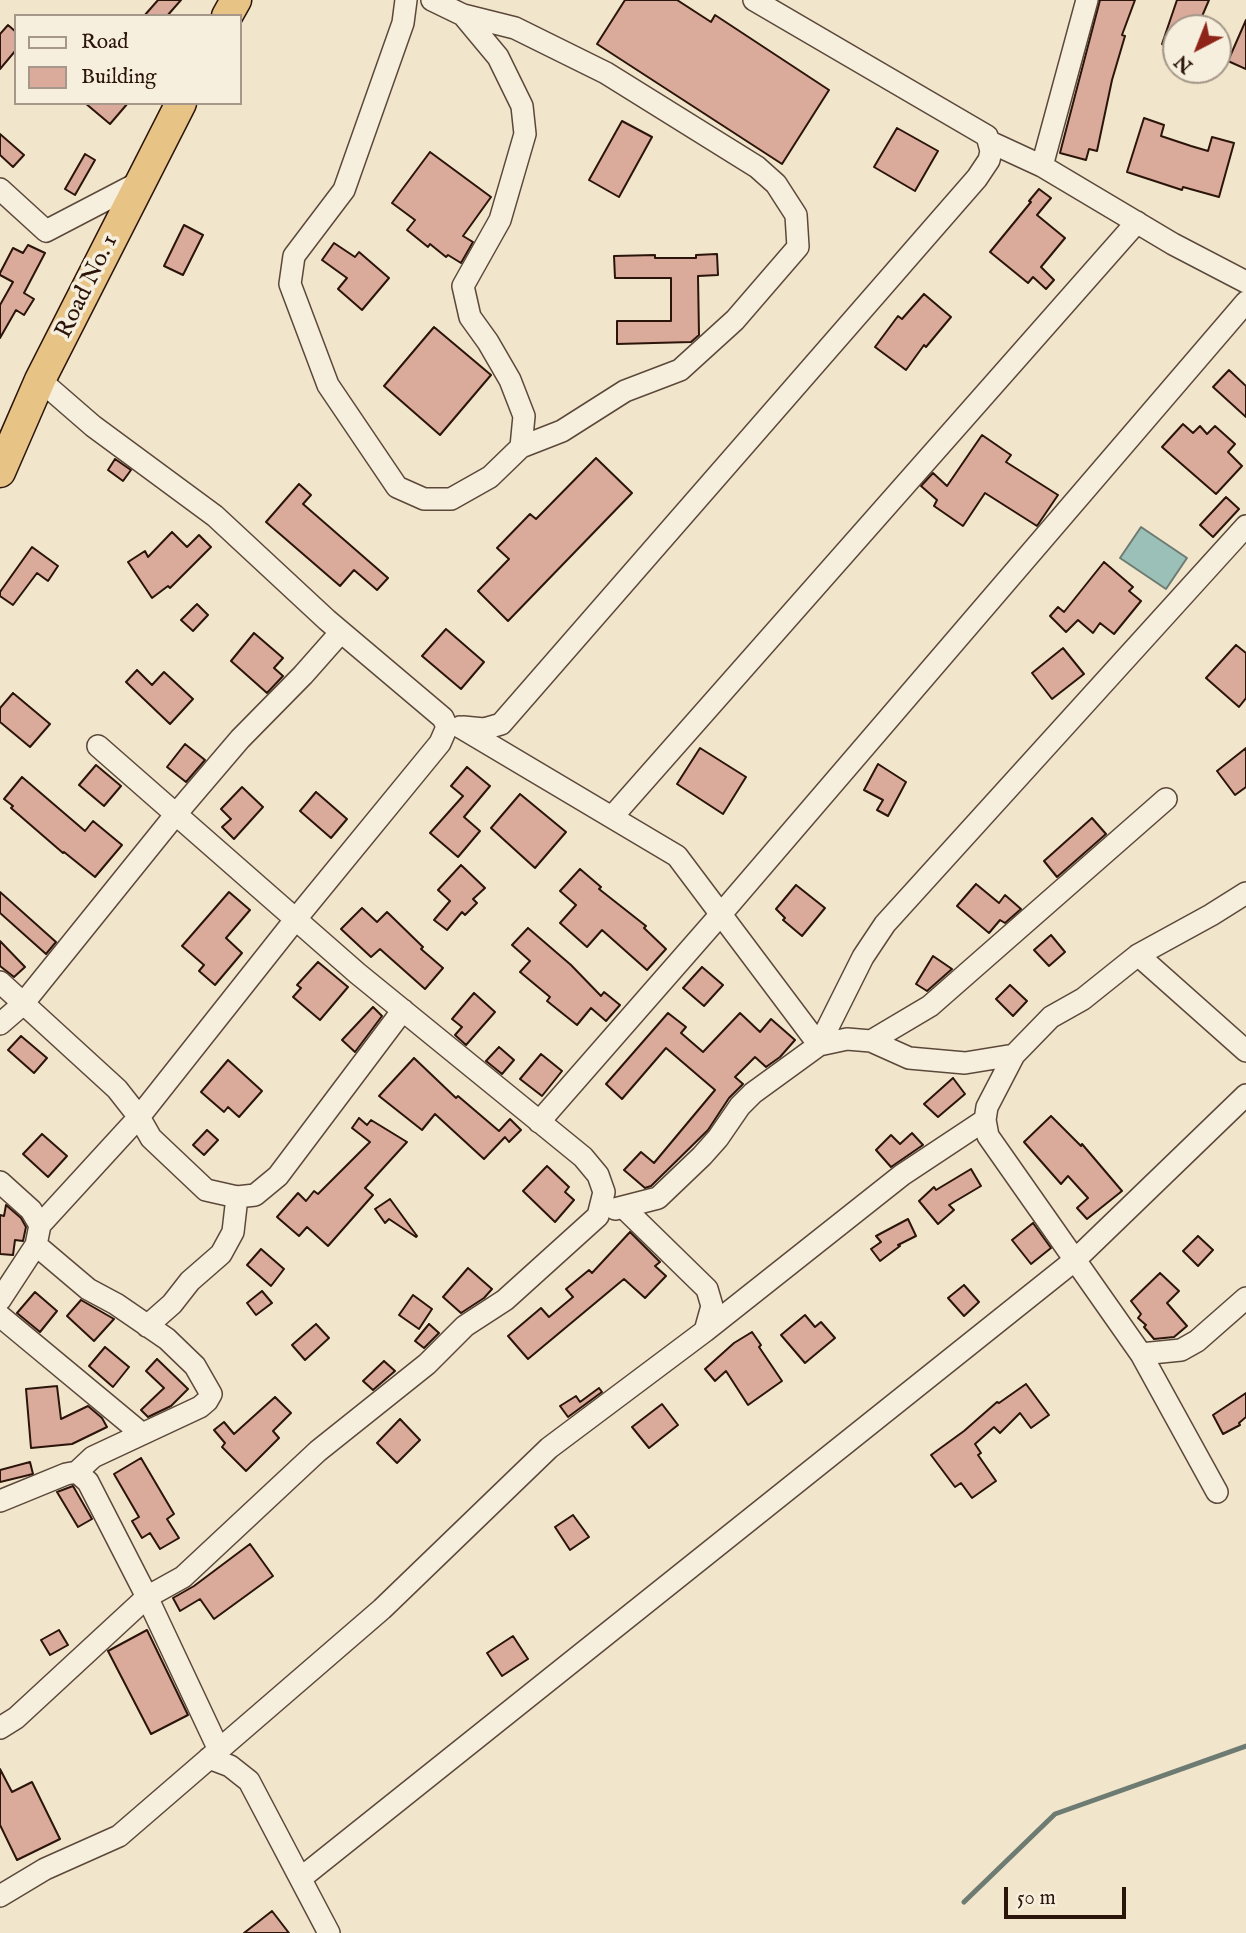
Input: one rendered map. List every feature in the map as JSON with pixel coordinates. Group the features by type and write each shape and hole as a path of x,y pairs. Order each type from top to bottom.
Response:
{"highway":[{"name":"Road No. 1","path":"0,472 40,380 180,105"}],"street":[{"path":"406,0 403,23 344,190 294,256 290,284 328,384 397,487 424,499 451,499 490,477 521,447 562,431 625,391 680,370 735,320 798,247 796,215 776,184 757,167 606,73 515,28 463,15 432,0"},
{"path":"454,727 484,729 501,724 977,178 989,160 990,142 987,136 754,0"},
{"path":"1042,166 1087,0"},
{"path":"463,15 498,57 522,106 525,134 500,220 463,286 470,317 510,380 524,416 521,447"},
{"path":"990,142 1042,166 1246,282"},
{"path":"0,190 46,231 140,182"},
{"path":"612,817 1137,222"},
{"path":"539,1122 1246,302"},
{"path":"40,380 93,426 215,516 341,632 454,727 677,856 818,1045"},
{"path":"818,1045 863,957 885,924 1246,526"},
{"path":"0,1024 22,1005 240,739 341,632"},
{"path":"0,1300 38,1235 139,1117 295,920 454,727"},
{"path":"97,746 295,920 583,1157 598,1175 604,1192 598,1216"},
{"path":"871,1041 930,1006 1166,799"},
{"path":"1217,1492 1141,1354 988,1136 985,1120 987,1107 1014,1055 1051,1017 1083,999 1139,955 1246,893"},
{"path":"1139,955 1246,1051"},
{"path":"0,982 22,1005 117,1089 139,1117 151,1138 206,1189 237,1197 256,1195 278,1176 403,1010"},
{"path":"0,1728 16,1718 148,1597 183,1577 318,1451 427,1364 465,1326 505,1300 598,1216 658,1198 719,1138 740,1106 818,1045 848,1039 871,1041 909,1058 940,1062 965,1063 1014,1055"},
{"path":"300,1878 1075,1260 1246,1095"},
{"path":"0,1896 46,1869 119,1836 382,1609 549,1448 705,1331 902,1175 985,1120"},
{"path":"0,1182 30,1210 38,1235 88,1289 116,1304 167,1339 195,1366 211,1394 200,1407 93,1457 77,1472 0,1501"},
{"path":"147,1326 172,1304 190,1281 221,1254 233,1231 237,1197"},
{"path":"623,1207 707,1289 712,1306 705,1331"},
{"path":"1141,1354 1181,1350 1197,1341 1246,1298"},
{"path":"0,1316 141,1433"},
{"path":"77,1472 88,1482 148,1597 214,1754 248,1782 329,1933"}],"water":[{"path":"1141,527 1187,558 1166,589 1120,558"}],"building":[{"path":"158,0 181,0 169,14 146,14"},
{"path":"625,0 677,0 711,22 715,15 829,90 782,164 597,44"},
{"path":"1100,0 1135,0 1122,35 1125,36 1112,80 1097,151 1089,149 1086,160 1060,153"},
{"path":"1177,0 1209,0 1203,14 1172,14"},
{"path":"1246,20 1246,69 1232,63 1232,52"},
{"path":"8,25 14,30 14,52 0,69 0,34"},
{"path":"87,105 126,105 110,124"},
{"path":"1144,118 1164,125 1161,136 1208,151 1212,137 1234,143 1219,197 1183,187 1182,190 1127,172"},
{"path":"622,121 652,137 619,197 589,180"},
{"path":"897,128 938,151 915,191 874,167"},
{"path":"0,134 24,155 13,167 0,155"},
{"path":"430,152 491,197 463,236 473,242 461,263 448,255 446,257 430,244 428,247 407,230 415,220 392,203"},
{"path":"85,154 95,160 75,195 65,189"},
{"path":"1039,189 1051,198 1037,215 1065,238 1041,267 1054,280 1046,289 1033,277 1028,283 990,252"},
{"path":"184,225 203,235 183,275 164,266"},
{"path":"334,243 355,257 359,252 389,278 362,310 338,289 347,278 322,260"},
{"path":"28,245 45,253 24,293 34,299 24,315 16,310 0,338 0,305 13,282 0,273 13,248 23,253"},
{"path":"717,254 718,275 698,276 699,335 691,342 617,344 617,321 671,321 671,278 615,278 614,256 696,258 696,255"},
{"path":"924,294 951,317 926,347 924,345 906,370 875,347 898,316 902,319"},
{"path":"434,327 491,375 440,435 384,386"},
{"path":"1229,370 1246,386 1246,417 1213,387"},
{"path":"1183,424 1193,433 1200,426 1207,434 1215,426 1235,444 1228,452 1242,466 1216,494 1162,447"},
{"path":"982,435 1011,455 1006,462 1058,495 1037,526 985,493 963,526 934,506 937,500 921,486 933,473 947,486"},
{"path":"596,458 632,493 508,621 478,591 509,559 497,548 530,514 536,519"},
{"path":"115,459 131,470 123,481 108,470"},
{"path":"299,484 311,495 303,504 388,578 377,590 354,570 340,586 266,522"},
{"path":"1226,497 1239,509 1213,537 1200,525"},
{"path":"172,532 187,547 199,535 211,547 170,588 168,586 152,598 128,562 145,551 148,557"},
{"path":"32,547 58,566 48,581 37,573 13,605 0,596 0,592"},
{"path":"1104,562 1133,587 1129,591 1141,601 1114,634 1100,623 1093,633 1078,620 1066,632 1050,616 1058,607 1064,612"},
{"path":"197,604 208,615 193,631 181,620"},
{"path":"446,629 484,662 461,689 422,656"},
{"path":"254,633 283,658 274,668 283,676 267,693 231,661"},
{"path":"1236,645 1246,653 1246,698 1239,707 1206,678"},
{"path":"1063,648 1084,674 1052,699 1032,673"},
{"path":"137,670 152,685 164,672 193,699 170,724 126,682"},
{"path":"13,693 50,724 30,747 0,722 0,708"},
{"path":"185,744 205,760 186,782 167,767"},
{"path":"700,748 746,777 723,814 677,784"},
{"path":"1246,748 1246,787 1235,795 1217,771"},
{"path":"878,764 906,782 888,816 877,810 883,800 864,790"},
{"path":"96,765 121,786 104,806 79,785"},
{"path":"467,767 490,786 464,817 480,831 458,857 430,833 463,796 451,786"},
{"path":"22,777 85,831 93,821 122,845 95,877 63,853 4,799"},
{"path":"242,787 263,807 234,839 222,827 231,819 221,809"},
{"path":"316,792 347,819 331,838 300,811"},
{"path":"520,794 566,832 535,868 491,828"},
{"path":"1092,818 1106,834 1057,877 1044,861"},
{"path":"461,865 485,888 473,899 477,903 465,915 462,912 447,930 434,920 450,901 438,890"},
{"path":"580,869 601,887 599,889 646,926 644,928 666,949 647,970 602,930 587,947 560,923 576,905 560,891"},
{"path":"976,884 999,903 1005,895 1021,909 1005,923 1000,920 989,933 957,906"},
{"path":"796,885 825,908 802,936 783,920 785,918 776,909"},
{"path":"0,892 56,942 46,954 0,913"},
{"path":"229,892 250,910 226,938 242,953 215,985 199,971 204,965 182,946"},
{"path":"362,908 377,922 387,912 423,947 421,949 443,968 425,989 380,949 371,957 341,929"},
{"path":"528,928 571,965 601,996 604,992 620,1005 606,1021 591,1008 577,1025 547,1001 550,997 520,972 530,961 512,945"},
{"path":"1051,935 1065,952 1049,966 1034,950"},
{"path":"0,941 25,967 14,977 0,966"},
{"path":"933,956 952,969 927,991 916,984"},
{"path":"318,962 348,987 320,1020 293,997 301,988 297,985"},
{"path":"702,967 723,985 704,1006 683,988"},
{"path":"1010,985 1027,1001 1013,1016 996,999"},
{"path":"474,993 495,1012 466,1045 455,1035 462,1027 452,1019"},
{"path":"373,1007 382,1016 355,1052 342,1040"},
{"path":"668,1013 686,1027 681,1033 703,1052 740,1013 760,1032 771,1019 795,1040 780,1057 766,1067 755,1057 735,1077 743,1084 729,1098 708,1130 651,1186 645,1188 624,1170 641,1152 654,1163 715,1090 666,1048 622,1099 606,1084"},
{"path":"21,1036 47,1058 34,1073 8,1050"},
{"path":"499,1047 514,1060 502,1074 486,1061"},
{"path":"541,1054 562,1071 542,1096 520,1079"},
{"path":"414,1058 456,1098 458,1096 499,1131 510,1119 521,1130 509,1142 505,1137 484,1159 435,1114 422,1130 379,1096"},
{"path":"228,1060 262,1091 239,1117 228,1107 224,1112 201,1092"},
{"path":"953,1078 965,1094 938,1117 924,1104"},
{"path":"1051,1116 1081,1146 1082,1144 1122,1191 1087,1219 1077,1208 1088,1198 1068,1176 1061,1184 1024,1142"},
{"path":"359,1118 367,1125 371,1120 407,1142 365,1188 373,1195 328,1246 307,1227 299,1236 277,1217 298,1193 306,1201 314,1191 318,1194 370,1142 352,1128"},
{"path":"207,1130 218,1140 204,1155 193,1145"},
{"path":"912,1133 923,1145 891,1167 876,1150 891,1135 900,1144"},
{"path":"42,1134 67,1156 48,1177 23,1154"},
{"path":"547,1166 569,1187 565,1192 574,1200 555,1222 523,1191"},
{"path":"971,1169 981,1186 949,1205 954,1210 938,1224 919,1201 934,1187 936,1190"},
{"path":"390,1199 416,1237 389,1219 385,1223 375,1209"},
{"path":"6,1205 21,1218 26,1227 23,1241 15,1240 13,1255 0,1254 0,1215 4,1216"},
{"path":"908,1219 916,1236 898,1245 900,1246 880,1261 871,1249 881,1242 876,1236"},
{"path":"1033,1223 1051,1248 1031,1264 1012,1240"},
{"path":"630,1232 660,1262 655,1266 666,1276 645,1298 624,1279 528,1359 508,1336 541,1308 549,1317 573,1297 566,1289 589,1270 592,1273"},
{"path":"1198,1236 1213,1250 1198,1266 1183,1251"},
{"path":"261,1249 284,1269 271,1286 247,1265"},
{"path":"468,1268 492,1289 484,1298 461,1313 443,1297"},
{"path":"1160,1273 1179,1291 1167,1303 1187,1326 1174,1337 1154,1339 1144,1327 1146,1325 1138,1318 1141,1314 1131,1301"},
{"path":"964,1285 979,1302 964,1316 948,1298"},
{"path":"262,1291 272,1303 256,1315 247,1303"},
{"path":"35,1292 57,1311 40,1332 17,1313"},
{"path":"413,1295 432,1309 419,1329 399,1315"},
{"path":"81,1300 114,1319 94,1341 67,1316"},
{"path":"805,1315 815,1327 821,1322 835,1338 805,1363 781,1335"},
{"path":"316,1324 329,1338 305,1360 292,1345"},
{"path":"429,1324 439,1333 424,1348 415,1341"},
{"path":"752,1332 782,1381 748,1405 726,1371 715,1381 705,1369 734,1343"},
{"path":"105,1347 129,1367 113,1387 89,1366"},
{"path":"157,1359 188,1389 171,1406 148,1417 141,1410 164,1388 146,1371"},
{"path":"384,1361 395,1371 373,1390 363,1381"},
{"path":"1026,1384 1049,1415 1031,1428 1020,1413 1000,1433 994,1427 975,1444 981,1453 978,1455 996,1481 972,1498 961,1483 955,1487 931,1455 997,1402"},
{"path":"57,1386 61,1419 88,1406 102,1418 107,1427 72,1444 31,1448 26,1389"},
{"path":"599,1388 602,1392 568,1417 560,1406 576,1396 580,1402"},
{"path":"1246,1393 1246,1417 1240,1425 1223,1434 1213,1415"},
{"path":"275,1397 291,1413 273,1431 279,1438 246,1471 222,1447 225,1443 214,1430 224,1422 234,1434"},
{"path":"662,1404 678,1425 649,1448 632,1427"},
{"path":"400,1419 420,1440 397,1463 377,1443"},
{"path":"141,1458 174,1514 167,1519 179,1538 160,1549 150,1533 142,1538 132,1521 139,1517 114,1474"},
{"path":"30,1462 33,1474 0,1482 0,1470"},
{"path":"73,1486 92,1519 78,1527 57,1492"},
{"path":"573,1515 589,1537 570,1550 555,1527"},
{"path":"250,1544 273,1576 214,1619 200,1599 180,1611 173,1598 194,1586"},
{"path":"59,1630 68,1645 50,1655 41,1640"},
{"path":"147,1630 188,1715 151,1734 108,1651"},
{"path":"513,1636 528,1659 502,1676 487,1653"},
{"path":"0,1769 12,1792 32,1782 60,1839 17,1860 0,1825"},
{"path":"272,1911 289,1933 244,1933"}],"waterway":[{"path":"964,1902 1055,1814 1246,1746"}]}
